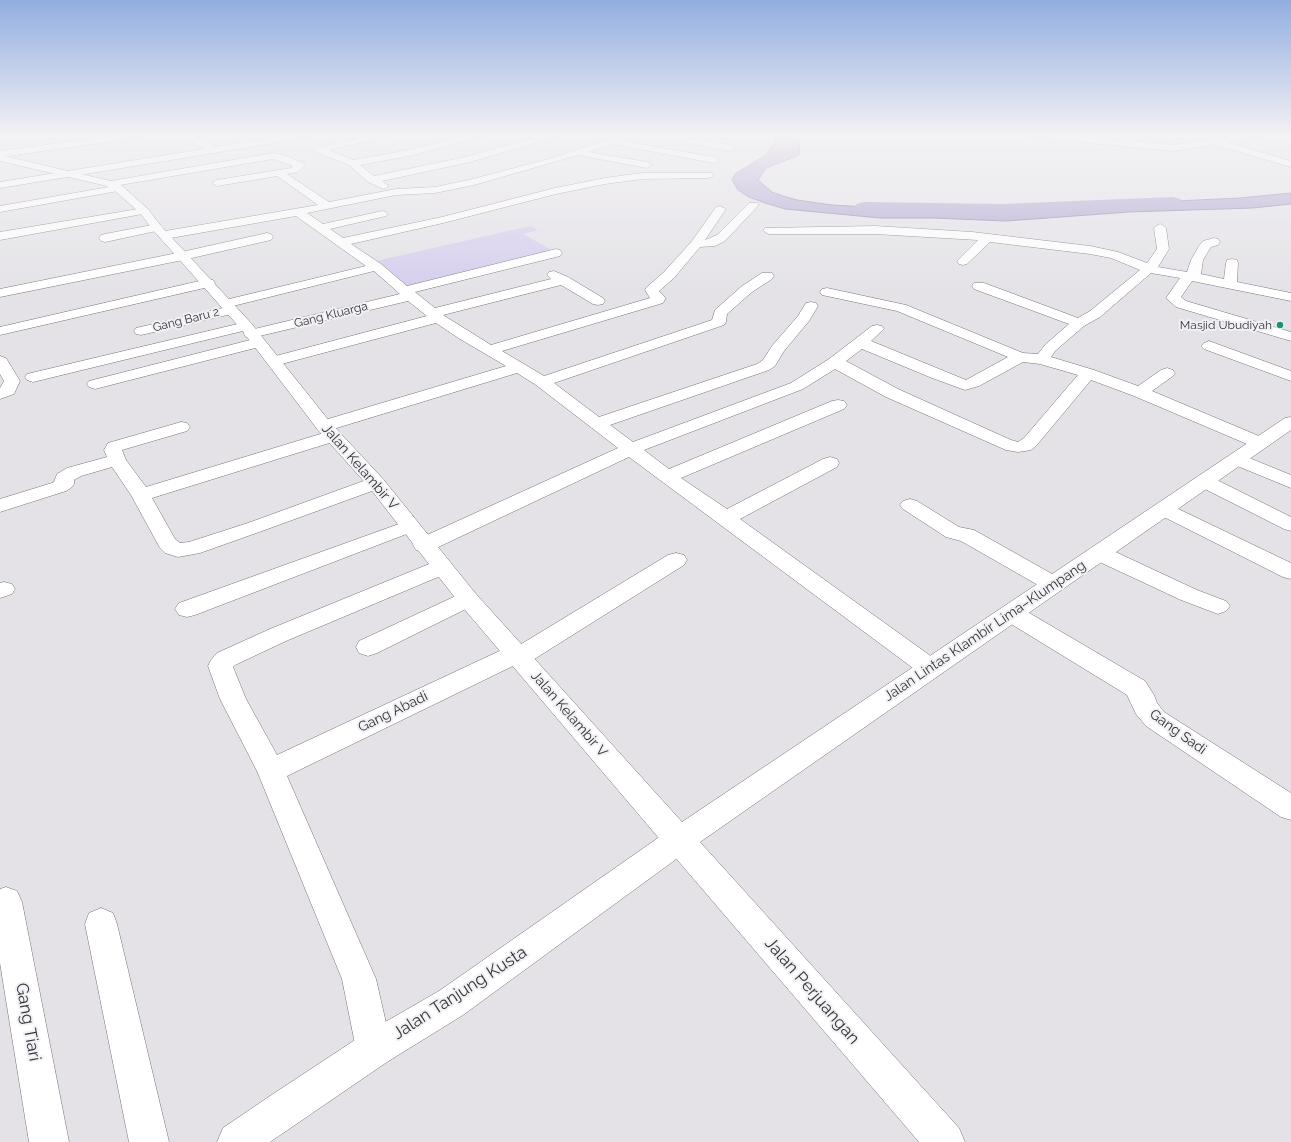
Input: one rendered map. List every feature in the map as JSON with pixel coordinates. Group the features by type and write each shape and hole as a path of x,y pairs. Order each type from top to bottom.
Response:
{"street":[{"path":"0,209 109,187"},
{"name":"Jalan Kelambir V","path":"117,187 144,211 229,307 328,431 376,483 468,599 679,840"},
{"path":"223,187 230,192"},
{"path":"300,187 327,206"},
{"path":"387,187 396,192"},
{"path":"105,238 298,212 396,192 435,190 449,187"},
{"path":"547,187 555,191"},
{"path":"341,242 485,210 574,187"},
{"path":"696,244 711,243 721,238 754,205"},
{"path":"489,350 658,300 659,298 652,290 669,276 696,244 720,209"},
{"path":"0,236 144,211"},
{"path":"298,212 376,267 436,316 465,336 542,382 667,477 726,518 930,668"},
{"path":"320,228 382,214"},
{"path":"1042,359 1050,348 1079,323 1095,314 1152,266 1163,249 1160,228"},
{"path":"769,230 875,230 987,238 1024,244 1090,250 1114,255 1140,264 1148,269 1230,283 1291,297"},
{"path":"0,293 267,237"},
{"path":"963,261 987,238"},
{"path":"1214,242 1208,244 1203,249 1197,260 1192,277 1173,298 1175,301 1291,337"},
{"name":"Gang Kluarga","path":"252,335 556,253"},
{"path":"1230,283 1232,263"},
{"name":"Gang Baru 2","path":"141,331 376,267"},
{"path":"542,382 719,322 720,313 723,310 747,289 767,276"},
{"path":"274,362 436,316 558,277 598,300"},
{"path":"0,324 206,282"},
{"path":"0,331 206,282"},
{"path":"979,286 1079,323"},
{"path":"828,292 901,308 1020,358 1042,359 1088,373 1140,392 1260,443"},
{"path":"596,424 763,367 769,363 777,350 804,318 811,306"},
{"path":"424,545 631,449 797,386 835,362 877,329"},
{"path":"33,377 252,335"},
{"path":"95,384 252,335"},
{"path":"859,342 938,376 965,385 973,383 1020,358"},
{"path":"1209,346 1291,376"},
{"path":"0,361 12,382 8,390 0,394"},
{"path":"835,362 892,394 991,439 1006,445 1018,447 1025,446 1036,437 1088,373"},
{"path":"140,495 519,367"},
{"path":"1140,392 1167,373"},
{"path":"667,477 838,405"},
{"name":"Jalan Lintas Klambir Lima–Klumpang","path":"679,840 1291,422"},
{"path":"181,427 114,447 113,450 117,460 140,495 167,543 174,548 183,550 255,527 376,483"},
{"path":"1237,459 1291,482"},
{"path":"0,506 59,487 64,484 64,478 74,472 117,460"},
{"path":"726,518 830,464"},
{"path":"1204,481 1291,525"},
{"path":"910,505 952,533 966,535 1053,584"},
{"path":"1163,509 1291,572"},
{"path":"188,609 410,526"},
{"path":"1099,552 1189,595 1218,606"},
{"name":"Gang Abadi","path":"271,771 517,656 676,560"},
{"path":"374,1049 359,979 290,821 271,771 233,699 220,666 226,659 278,635 442,567"},
{"path":"368,647 468,599"},
{"name":"Gang Sadi","path":"1011,613 1136,688 1141,695 1144,707 1155,719 1291,808"},
{"name":"Jalan Tanjung Kusta","path":"238,1142 283,1109 374,1049 451,1003 679,840"},
{"name":"Jalan Perjuangan","path":"679,840 942,1141"},
{"name":"Gang Tiari","path":"6,902 49,1142"},
{"path":"101,924 149,1142"}],"shaded area":[{"path":"736,187 767,187 772,192 797,200 832,205 887,208 981,210 1240,198 1291,193 1291,204 1253,208 1129,212 1006,221 933,218 880,218 785,209 749,197"},
{"path":"530,226 538,230 523,234 555,252 398,291 363,264"}],"waterway":[{"path":"864,208 1001,210 1173,203"}],"place":[{"name":"Masjid Ubudiyah","path":"1280,325"}]}
